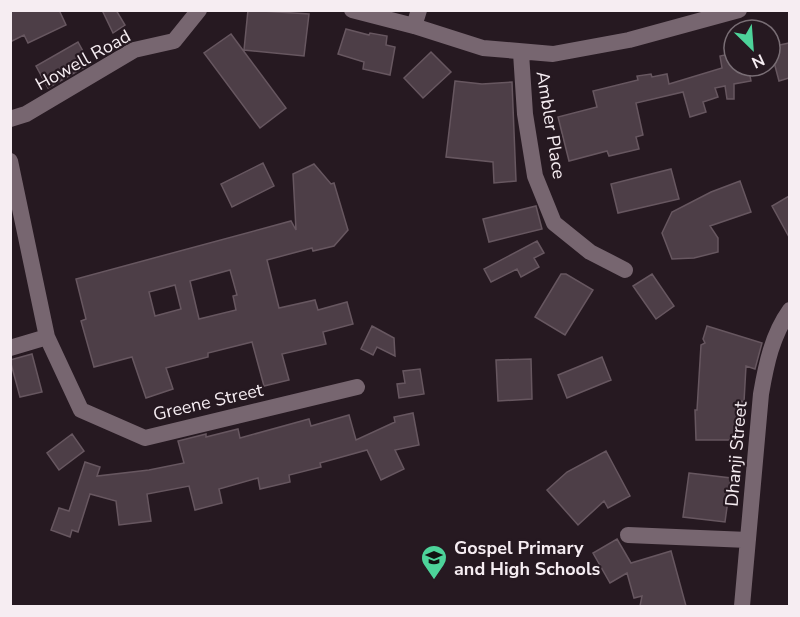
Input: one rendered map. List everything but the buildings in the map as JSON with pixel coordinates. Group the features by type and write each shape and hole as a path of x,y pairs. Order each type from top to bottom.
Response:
{"street":[{"name":"Howell Road","path":"10,119 26,114 134,50 174,41 199,10"},
{"path":"352,10 416,18 483,48 553,54 629,40 740,10"},
{"name":"Ambler Place","path":"521,53 525,114 535,176 554,223 590,252 625,270"},
{"name":"Greene Street","path":"10,160 47,337 81,410 145,438 357,387"},
{"name":"Dhanji Street","path":"742,606 764,377 775,337 789,310"},
{"path":"10,348 47,337"},
{"path":"628,534 748,540"}],"place":[{"name":"Gospel Primary and High Schools","path":"434,581"}]}
